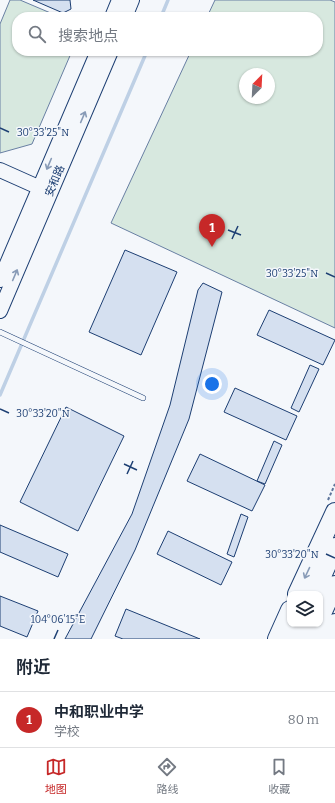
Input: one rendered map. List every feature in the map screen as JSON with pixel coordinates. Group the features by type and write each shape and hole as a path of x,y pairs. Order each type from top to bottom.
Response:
{"highway":[{"path":"298,591 335,512"},
{"path":"315,591 335,547"},
{"path":"323,611 335,585"},
{"path":"277,639 287,617"},
{"path":"327,639 335,623"},
{"path":"294,639 299,627"},
{"path":"311,639 316,627"}],"street":[{"path":"114,12 119,0"},
{"path":"127,12 132,0"},
{"name":"安和路","path":"0,311 96,56"},
{"name":"安和路","path":"0,280 45,190 108,56"},
{"path":"0,170 45,190"}],"lane":[{"path":"0,332 142,398"}],"shaded area":[{"path":"10,0 20,0 48,12 12,12 12,56 70,56 32,144 0,153 0,24"},
{"path":"215,0 330,0 335,2 335,328 111,223 189,56 323,56 323,12 209,12"}],"building":[{"path":"33,0 70,0 71,9 65,12 61,12"},
{"path":"125,250 177,272 141,355 89,332"},
{"path":"203,283 222,292 189,419 135,550 91,639 65,639 132,514 170,405 198,290"},
{"path":"269,310 335,340 323,365 257,335"},
{"path":"310,365 319,369 299,412 291,408"},
{"path":"235,388 297,416 286,440 224,412"},
{"path":"66,407 124,436 78,531 20,502"},
{"path":"274,441 282,445 265,484 257,481"},
{"path":"200,454 265,485 252,511 187,481"},
{"path":"241,514 248,517 234,557 227,554"},
{"path":"0,525 68,554 58,577 0,552"},
{"path":"168,531 232,562 221,585 157,554"},
{"path":"0,596 38,611 27,637 0,626"},
{"path":"126,609 200,639 123,639 115,636"}],"waterway":[{"path":"163,12 168,0"},
{"path":"0,395 145,56"}],"place":[{"name":"中和职业中学","path":"212,247"}]}
